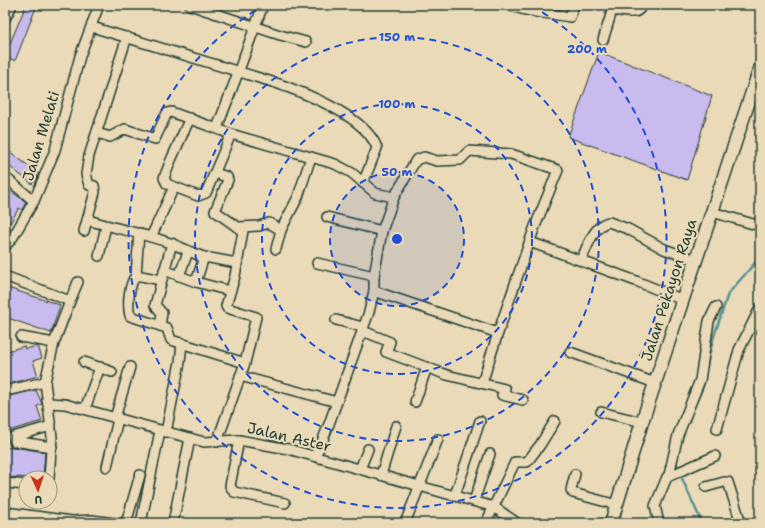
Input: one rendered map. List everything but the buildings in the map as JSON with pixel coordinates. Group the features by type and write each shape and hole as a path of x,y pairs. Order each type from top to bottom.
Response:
{"main road":[{"name":"Jalan Pekayon Raya","path":"611,523 655,382 760,68"}],"street":[{"path":"5,19 12,5"},
{"name":"Jalan Melati","path":"5,246 13,237 34,201 55,150 73,79 99,5"},
{"path":"190,5 255,27 306,42"},
{"path":"217,128 232,86 240,72 263,5"},
{"path":"508,5 532,12 538,11 570,17 574,5"},
{"path":"603,40 612,11 636,13 642,5"},
{"path":"92,27 240,72 305,94 337,109 360,127 372,139 377,148 363,183"},
{"path":"84,231 95,192 94,186 89,185 86,174 89,156 127,37"},
{"path":"97,132 110,137 125,129 155,139 167,113 171,112 231,134 335,164 352,173 374,193 394,197"},
{"path":"190,118 164,178 167,184 174,187 198,196 203,196 206,193 231,134"},
{"path":"314,456 320,447 363,329 374,291 374,276 382,230 394,197 416,160 424,157 438,161 460,160 469,151 511,154 558,170 530,242 482,383"},
{"path":"276,249 280,230 298,197 311,156"},
{"path":"215,173 227,177 228,180 215,211 239,227 242,231 238,263 226,305 227,308 256,318 245,363 217,442"},
{"name":"Jalan Melati","path":"5,177 34,201"},
{"path":"151,237 174,187"},
{"path":"712,212 760,226"},
{"path":"327,216 382,230"},
{"path":"88,220 106,226 139,233 204,257 238,263"},
{"path":"582,260 594,234 601,225 609,222 628,228 664,249 696,260"},
{"path":"239,227 259,226 269,223 280,230"},
{"path":"99,256 106,226"},
{"path":"5,231 13,237"},
{"path":"139,233 136,275 132,280 130,316 167,328 171,340 245,363"},
{"path":"530,242 582,260 682,300"},
{"path":"160,326 162,314 155,305 172,244"},
{"path":"180,276 188,252"},
{"path":"196,282 204,257"},
{"path":"317,263 374,276"},
{"path":"164,270 196,282 230,291"},
{"path":"136,275 161,280"},
{"path":"5,276 70,302"},
{"path":"50,470 52,447 51,426 45,382 54,344 78,282"},
{"path":"374,291 498,333"},
{"path":"659,523 655,506 669,475 678,435 700,380 710,321 716,307"},
{"path":"717,429 739,350 760,308"},
{"path":"336,320 363,329 390,342 386,352 447,375 505,389 502,395 523,400"},
{"path":"21,337 54,344"},
{"path":"141,523 180,362 182,343"},
{"path":"570,352 655,382"},
{"path":"84,362 112,372"},
{"path":"85,408 100,367"},
{"path":"107,467 117,418 130,367"},
{"path":"415,402 427,367"},
{"path":"240,376 337,402"},
{"path":"5,391 45,382"},
{"name":"Jalan Aster","path":"49,403 65,404 85,408 163,432 204,442 239,440 264,444 314,456 494,507 517,523"},
{"path":"601,412 642,422"},
{"path":"455,496 480,421"},
{"path":"486,523 515,462 527,462 540,446 555,421"},
{"path":"51,426 13,437 14,441 52,447"},
{"path":"381,475 396,426"},
{"path":"173,523 190,438"},
{"path":"405,523 438,439"},
{"path":"239,440 230,486 234,492 285,504"},
{"path":"360,469 368,449"},
{"path":"474,501 490,454"},
{"path":"669,475 715,456"},
{"path":"574,474 571,490 573,493 617,505"},
{"path":"123,523 127,520 140,475"},
{"path":"706,487 728,482 741,523"},
{"path":"5,483 18,484"},
{"path":"5,512 72,521 92,520 114,523"}],"waterway":[{"path":"707,364 714,336 728,294 760,257"},
{"path":"690,416 703,387 705,378"},
{"path":"676,460 678,468"},
{"path":"680,474 702,523"}]}
